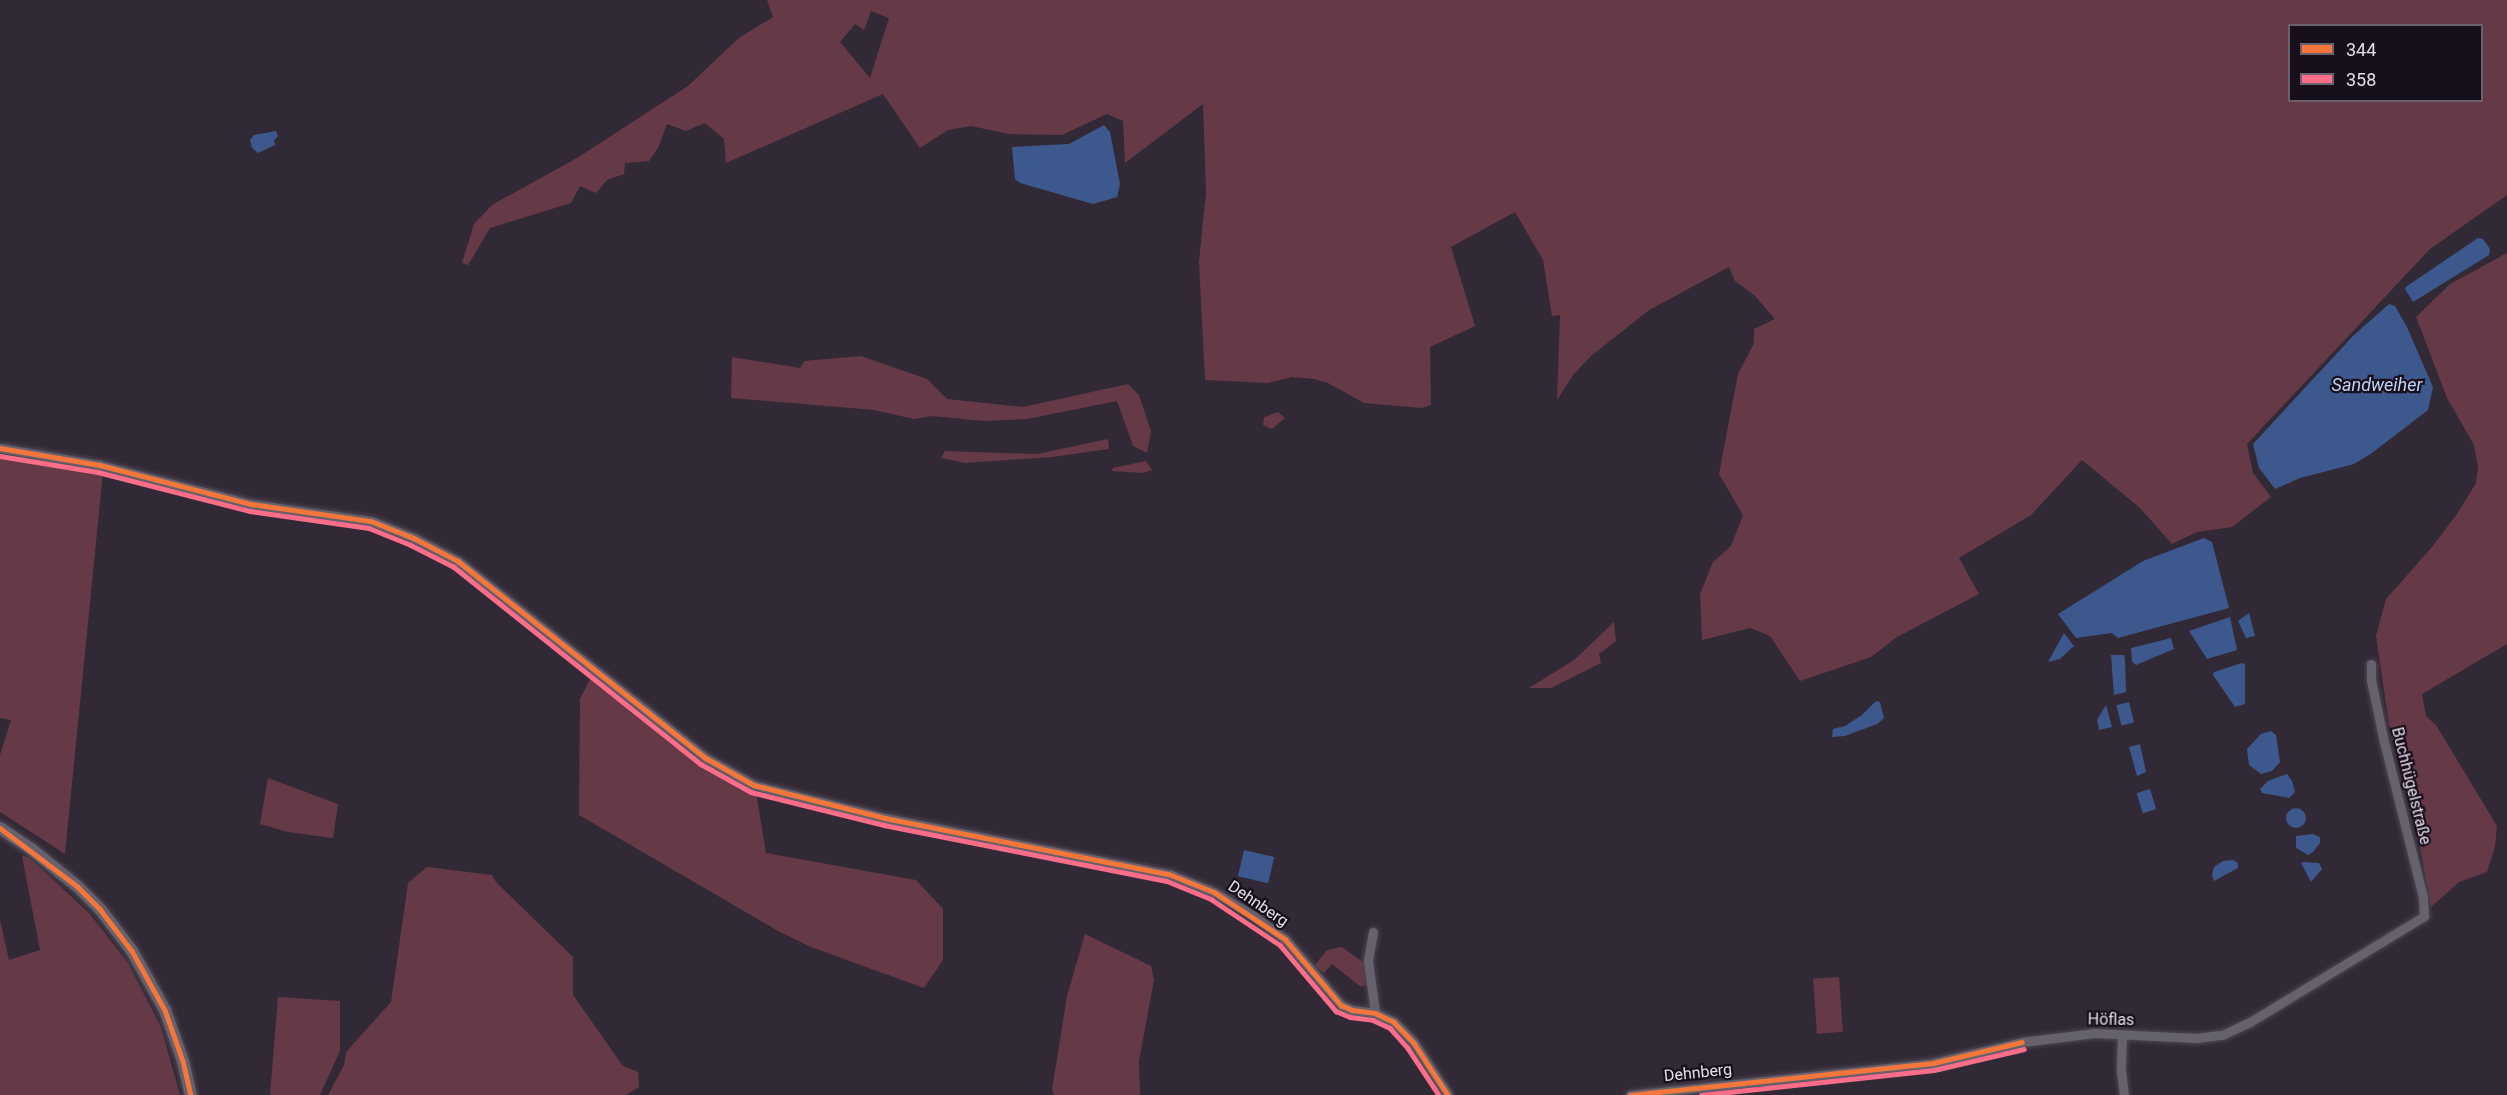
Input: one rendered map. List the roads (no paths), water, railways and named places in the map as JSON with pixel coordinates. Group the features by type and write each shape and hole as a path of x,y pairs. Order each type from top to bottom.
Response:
{"street":[{"name":"Dehnberg","path":"0,448 100,465 251,504 371,521 414,538 458,561 706,758 754,785 885,818 1169,874 1214,892 1285,939 1341,1005 1352,1010 1375,1012 1394,1022 1414,1043 1448,1095"},
{"name":"Buchhügelstraße","path":"2371,664 2371,680 2384,742 2423,897 2424,916"},
{"path":"0,828 30,848 77,886 100,909 132,951 165,1010 183,1061 191,1095"},
{"name":"Höflas","path":"1768,1081 1933,1063 2056,1037 2094,1033 2196,1038 2222,1035 2250,1022 2424,916"},
{"path":"1372,932 1368,961 1375,1012"},
{"path":"2122,1035 2121,1071 2124,1095"},
{"name":"Dehnberg","path":"1630,1095 1768,1081"}],"water":[{"path":"1104,125 1110,132 1120,184 1117,197 1093,204 1020,183 1015,179 1012,147 1069,144"},
{"path":"276,131 278,136 274,140 275,145 258,153 252,148 250,140 254,135"},
{"path":"2478,238 2483,239 2490,249 2489,255 2413,302 2405,289 2407,286"},
{"name":"Sandweiher","path":"2389,304 2395,306 2407,327 2433,387 2428,410 2354,464 2300,478 2275,489 2259,468 2253,444 2353,336"},
{"path":"2204,538 2212,542 2229,608 2118,638 2112,633 2076,638 2058,614 2143,561"},
{"path":"2249,613 2255,636 2246,638 2238,621"},
{"path":"2230,617 2237,650 2207,659 2189,631"},
{"path":"2064,633 2074,646 2060,659 2048,662"},
{"path":"2171,638 2174,649 2136,665 2132,662 2131,648"},
{"path":"2111,655 2124,655 2125,659 2126,692 2114,695"},
{"path":"2245,664 2245,704 2235,707 2213,675 2214,672"},
{"path":"1876,701 1880,702 1884,718 1877,724 1845,736 1832,737 1833,729 1845,726 1862,715"},
{"path":"2129,702 2134,722 2121,726 2116,705"},
{"path":"2106,705 2112,727 2099,730 2097,720"},
{"path":"2271,731 2276,735 2280,762 2272,771 2261,774 2249,765 2247,749 2261,734"},
{"path":"2140,744 2146,772 2137,776 2129,747"},
{"path":"2287,774 2295,792 2289,798 2262,793 2260,789 2268,781"},
{"path":"2150,789 2156,809 2143,813 2137,793"},
{"path":"2296,808 2303,811 2306,818 2303,825 2296,828 2289,825 2286,818 2289,811"},
{"path":"2313,834 2320,837 2320,843 2313,852 2308,855 2296,848 2296,836"},
{"path":"1244,850 1274,857 1268,883 1238,876"},
{"path":"2233,860 2238,863 2238,868 2214,881 2212,875 2214,867 2223,861"},
{"path":"2301,863 2319,863 2322,869 2311,882"}]}
